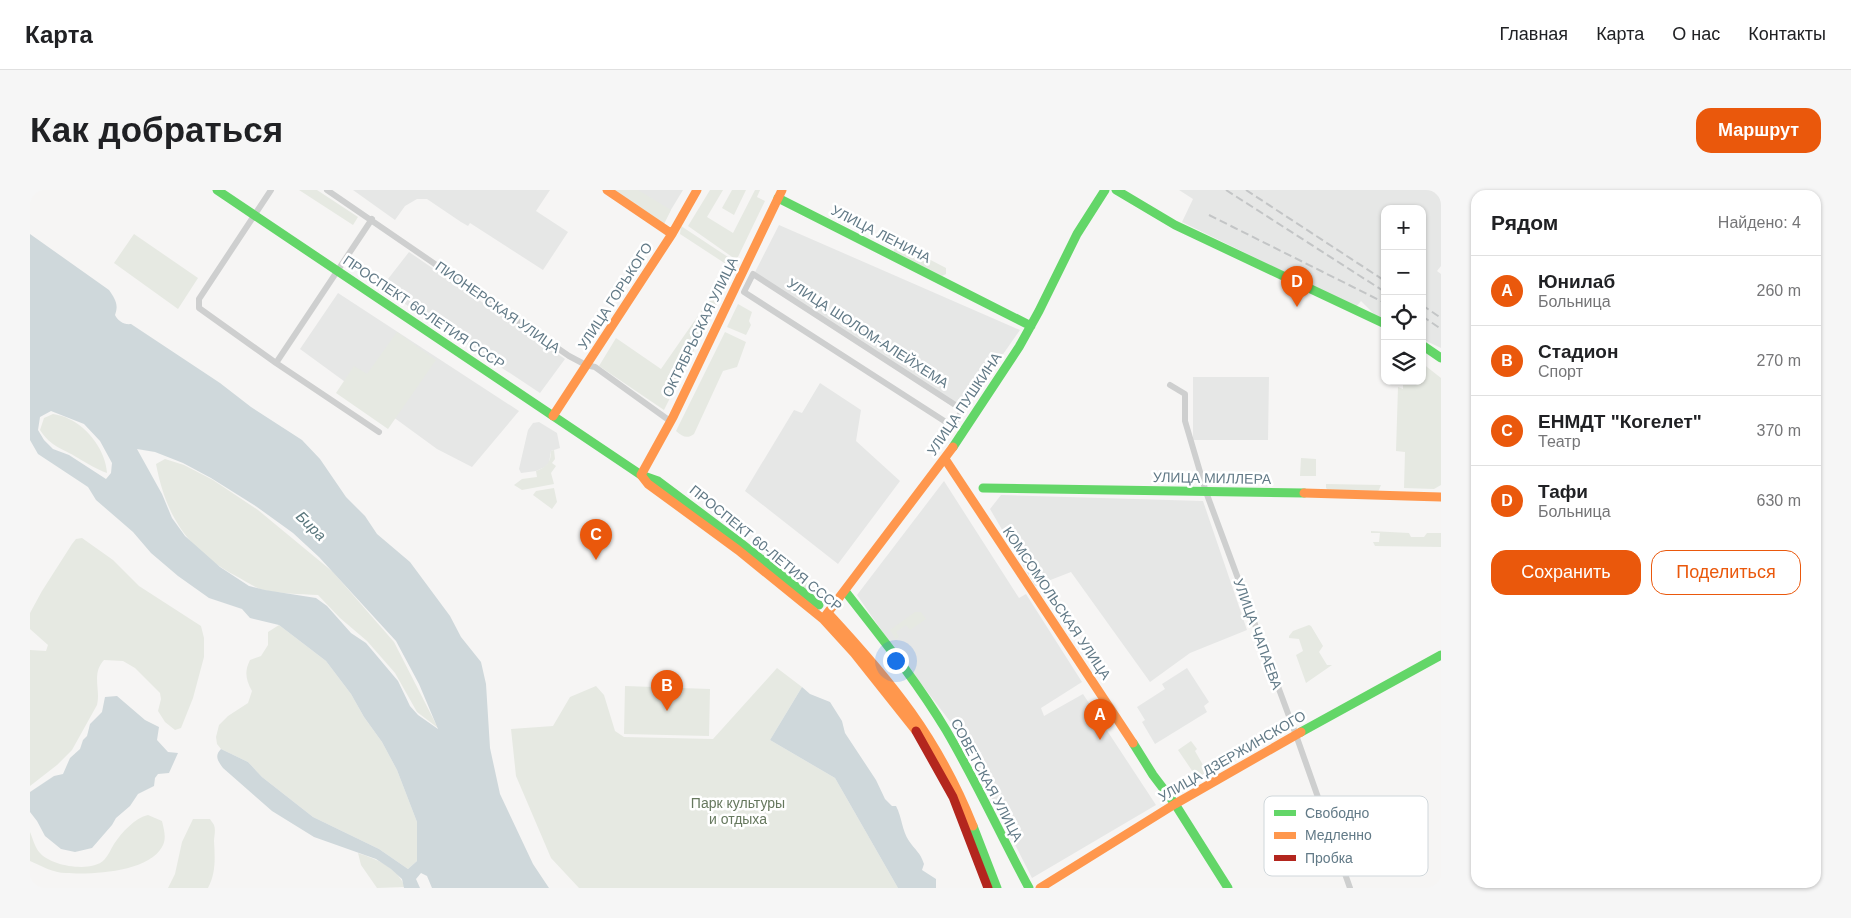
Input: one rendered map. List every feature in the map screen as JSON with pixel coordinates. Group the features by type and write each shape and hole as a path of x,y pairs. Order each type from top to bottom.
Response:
{"main road":[{"name":"ПРОСПЕКТ 60-ЛЕТИЯ СССР","path":"217,190 641,475 648,484 826,616 899,693 935,746 960,792 998,888"},
{"path":"607,190 672,234"},
{"name":"УЛИЦА ГОРЬКОГО","path":"553,416 672,234 697,190"},
{"name":"УЛИЦА ПУШКИНА","path":"826,616 945,459 1031,326 1077,234 1105,190"},
{"path":"1116,190 1174,225 1381,322"},
{"name":"УЛИЦА ЛЕНИНА","path":"780,194 1031,326"},
{"name":"ОКТЯБРЬСКАЯ УЛИЦА","path":"641,475 670,421 780,194"},
{"path":"1426,348 1441,358"},
{"name":"КОМСОМОЛЬСКАЯ УЛИЦА","path":"945,459 1110,706 1153,775 1175,804 1228,888"},
{"name":"ПРОСПЕКТ 60-ЛЕТИЯ СССР","path":"641,475 652,478 665,486 819,605 918,734 953,797 988,888"},
{"name":"УЛИЦА МИЛЛЕРА","path":"983,488 1441,497"},
{"name":"СОВЕТСКАЯ УЛИЦА","path":"846,591 945,728 975,781 1007,847 1030,888"},
{"name":"УЛИЦА ДЗЕРЖИНСКОГО","path":"1040,888 1175,804 1441,655"}],"street":[{"path":"272,190 254,214 199,299 200,308 276,363 379,432"},
{"name":"ПИОНЕРСКАЯ УЛИЦА","path":"328,190 569,356 586,365 595,367 670,421"},
{"path":"276,363 372,219"},
{"name":"УЛИЦА ШОЛОМ-АЛЕЙХЕМА","path":"753,274 963,410 952,426 744,292 753,274"},
{"name":"УЛИЦА ЧАПАЕВА","path":"1170,385 1185,394 1185,421 1206,492 1318,796"},
{"name":"УЛИЦА ЧАПАЕВА","path":"1346,876 1350,888"}],"shaded area":[{"path":"353,190 550,190 536,211 568,232 543,270 470,223 468,226 427,199 417,199 405,206 395,220"},
{"path":"633,190 683,190 669,213"},
{"path":"1179,190 1434,190 1441,195 1441,266 1437,271 1441,274 1441,348 1426,341 1426,205 1381,205 1381,319 1361,301 1356,307 1182,222 1193,199"},
{"path":"779,225 1020,330 962,413 754,274"},
{"path":"409,252 565,359 540,393 381,288"},
{"path":"338,293 519,411 472,467 437,449 300,349"},
{"path":"1193,377 1269,377 1268,440 1193,440"},
{"path":"820,383 861,410 856,441 900,481 838,564 745,491 794,410 802,413"},
{"path":"539,422 557,433 560,448 551,451 549,463 545,467 536,471 521,473 519,469 528,430 533,423"},
{"path":"944,481 1019,598 1026,594 1082,682 1041,708 1044,716 1083,694 1156,805 1032,878 971,758 982,752 975,754 893,647 857,595"},
{"path":"1001,495 1203,501 1247,630 1190,653 1150,682 1071,572 1035,586 990,509"},
{"path":"1187,668 1209,702 1204,706 1207,712 1155,744 1142,722 1145,720 1137,707 1165,689 1162,684"}],"green space":[{"path":"299,190 317,190 358,217 353,225"},
{"path":"614,190 638,190 671,210 664,224"},
{"path":"710,190 723,190 707,217 733,233 755,190 760,190 757,197 765,201 738,257 735,259 688,226"},
{"path":"732,190 746,190 734,215 722,208"},
{"path":"681,226 734,261 732,268 680,234"},
{"path":"134,234 198,278 178,309 114,263"},
{"path":"898,243 946,268 946,274 942,276 894,252 894,246"},
{"path":"720,284 725,288 664,410 599,366 616,338 661,369"},
{"path":"738,304 752,312 749,321 751,325 746,335 727,327"},
{"path":"397,332 436,360 388,429 336,393 354,366 367,374"},
{"path":"725,332 746,342 737,367 723,371 694,434 687,437 683,436 676,431"},
{"path":"1426,366 1441,378 1441,485 1434,489 1404,488 1405,452 1396,451 1398,387 1403,389 1403,385 1426,385"},
{"path":"53,414 65,417 76,423 90,435 100,449 107,473 57,447 44,436 40,430 44,418"},
{"path":"554,450 555,459 552,463 556,466 551,473 554,484 522,490 514,485 522,479 537,477 536,471 548,464 551,451"},
{"path":"1301,458 1316,459 1316,476 1300,476"},
{"path":"165,459 184,465 213,480 258,510 333,572 394,642 438,728 417,712 395,673 367,641 340,618 318,595 282,593 260,589 219,566 193,544 173,516 160,483 156,464"},
{"path":"1326,484 1381,485 1378,492 1329,491 1326,488"},
{"path":"554,488 557,502 552,509 533,495 536,491"},
{"path":"1371,531 1409,533 1411,537 1424,537 1427,533 1441,533 1441,547 1375,546 1373,542 1379,542 1380,533 1371,533"},
{"path":"82,538 113,560 139,586 201,626 204,638 204,657 193,698 181,728 175,730 165,722 158,711 161,699 160,693 135,668 123,661 104,660 100,665 97,676 97,705 72,750 57,765 30,786 30,650 46,651 48,645 30,629 30,613 72,544 76,539"},
{"path":"775,557 823,595 819,601 783,571"},
{"path":"915,612 921,612 926,619 910,630 906,625 896,632 899,637 896,639 890,630"},
{"path":"279,625 326,661 351,694 364,717 382,742 397,770 417,822 417,861 408,869 379,849 313,817 262,777 248,762 221,749 217,744 216,737 219,725 228,716 248,703 252,691 246,676 250,660 261,656 268,645 268,632"},
{"path":"1309,625 1323,646 1319,652 1327,665 1332,665 1306,683 1296,655 1303,651 1299,639 1289,638 1289,636 1293,631"},
{"name":"Парк культуры и отдыха","path":"777,668 802,687 770,740 835,778 898,888 579,888 551,858 516,776 511,729 553,726 570,697 596,686 604,695 615,731 624,737 713,739"},
{"path":"625,686 710,689 709,736 624,734"},
{"path":"1191,741 1197,749 1195,751 1207,772 1197,778 1178,750"},
{"path":"148,815 162,821 165,834 162,847 145,862 132,867 104,872 61,873 30,861 30,832 35,846 45,858 71,866 81,867 98,864 104,860 117,839 129,826 138,819"},
{"path":"193,819 210,819 215,827 215,853 211,882 208,888 168,888 175,874 182,842"},
{"path":"358,853 379,861 391,869 397,874 405,887 377,888 361,865"}],"water":[{"name":"Бира","path":"30,234 109,290 116,302 115,315 120,321 131,324 302,440 320,459 346,497 365,516 377,534 410,562 450,616 461,637 481,662 486,684 490,748 500,794 533,864 549,888 432,888 427,876 421,873 416,879 420,888 404,888 402,879 376,859 314,837 272,811 223,768 217,756 221,749 248,762 262,777 313,817 379,849 408,869 417,861 417,822 397,770 382,742 364,717 351,694 326,661 279,625 250,618 242,609 209,598 178,576 151,553 133,532 96,500 88,487 38,454 30,440","holes":["51,411 84,424 100,441 112,463 111,473 106,479 69,455 53,449 44,440 38,430 40,417","137,449 155,452 183,463 211,478 257,507 293,533 319,557 396,641 419,684 438,729 418,715 410,706 398,681 366,643 351,633 327,606 316,598 249,586 220,567 185,536 172,518 162,494"]},
{"path":"802,687 810,694 830,702 842,721 845,733 876,780 885,799 892,806 896,806 907,837 924,864 922,870 936,879 936,888 898,888 835,778 770,740"},
{"path":"117,696 145,720 159,727 157,740 168,752 178,753 169,773 158,774 155,778 154,786 138,794 130,806 116,818 92,848 75,852 61,849 45,836 30,812 30,792 54,776 63,774 70,758 80,749 83,740 87,736 90,724 102,712 105,697"}],"railway":[{"path":"1226,190 1381,289"},
{"path":"1246,190 1381,278"},
{"path":"1209,215 1381,301"},
{"path":"1426,308 1441,318"},
{"path":"1426,319 1441,329"}],"traffic: fast":[{"path":"217,190 641,475"},
{"path":"953,447 1019,347 1077,234 1105,190"},
{"path":"1116,190 1175,225 1381,322"},
{"path":"778,198 1031,326"},
{"path":"1426,348 1441,358"},
{"path":"641,475 658,481 819,605"},
{"path":"983,488 1304,493"},
{"path":"845,591 910,676 946,730 1029,888"},
{"path":"1301,732 1441,655"},
{"path":"1133,743 1153,775 1175,804 1228,888"},
{"path":"973,826 997,888"}],"traffic: slow":[{"path":"607,190 672,234"},
{"path":"553,416 672,234 697,190"},
{"path":"641,475 673,417 782,190"},
{"path":"823,619 953,447"},
{"path":"945,459 1133,743"},
{"path":"641,475 648,484 738,550 823,619 854,653 916,731"},
{"path":"1304,493 1441,497"},
{"path":"828,613 873,663 929,738 945,765 973,826"},
{"path":"1040,888 1175,804 1301,732"}],"traffic: jam":[{"path":"916,731 953,797 988,888"}],"place":[{"name":"Тафи","path":"1297,307"},
{"name":"ЕНМДТ \"Когелет\"","path":"596,560"},
{"name":"Стадион","path":"667,711"},
{"name":"Юнилаб","path":"1100,740"}]}
